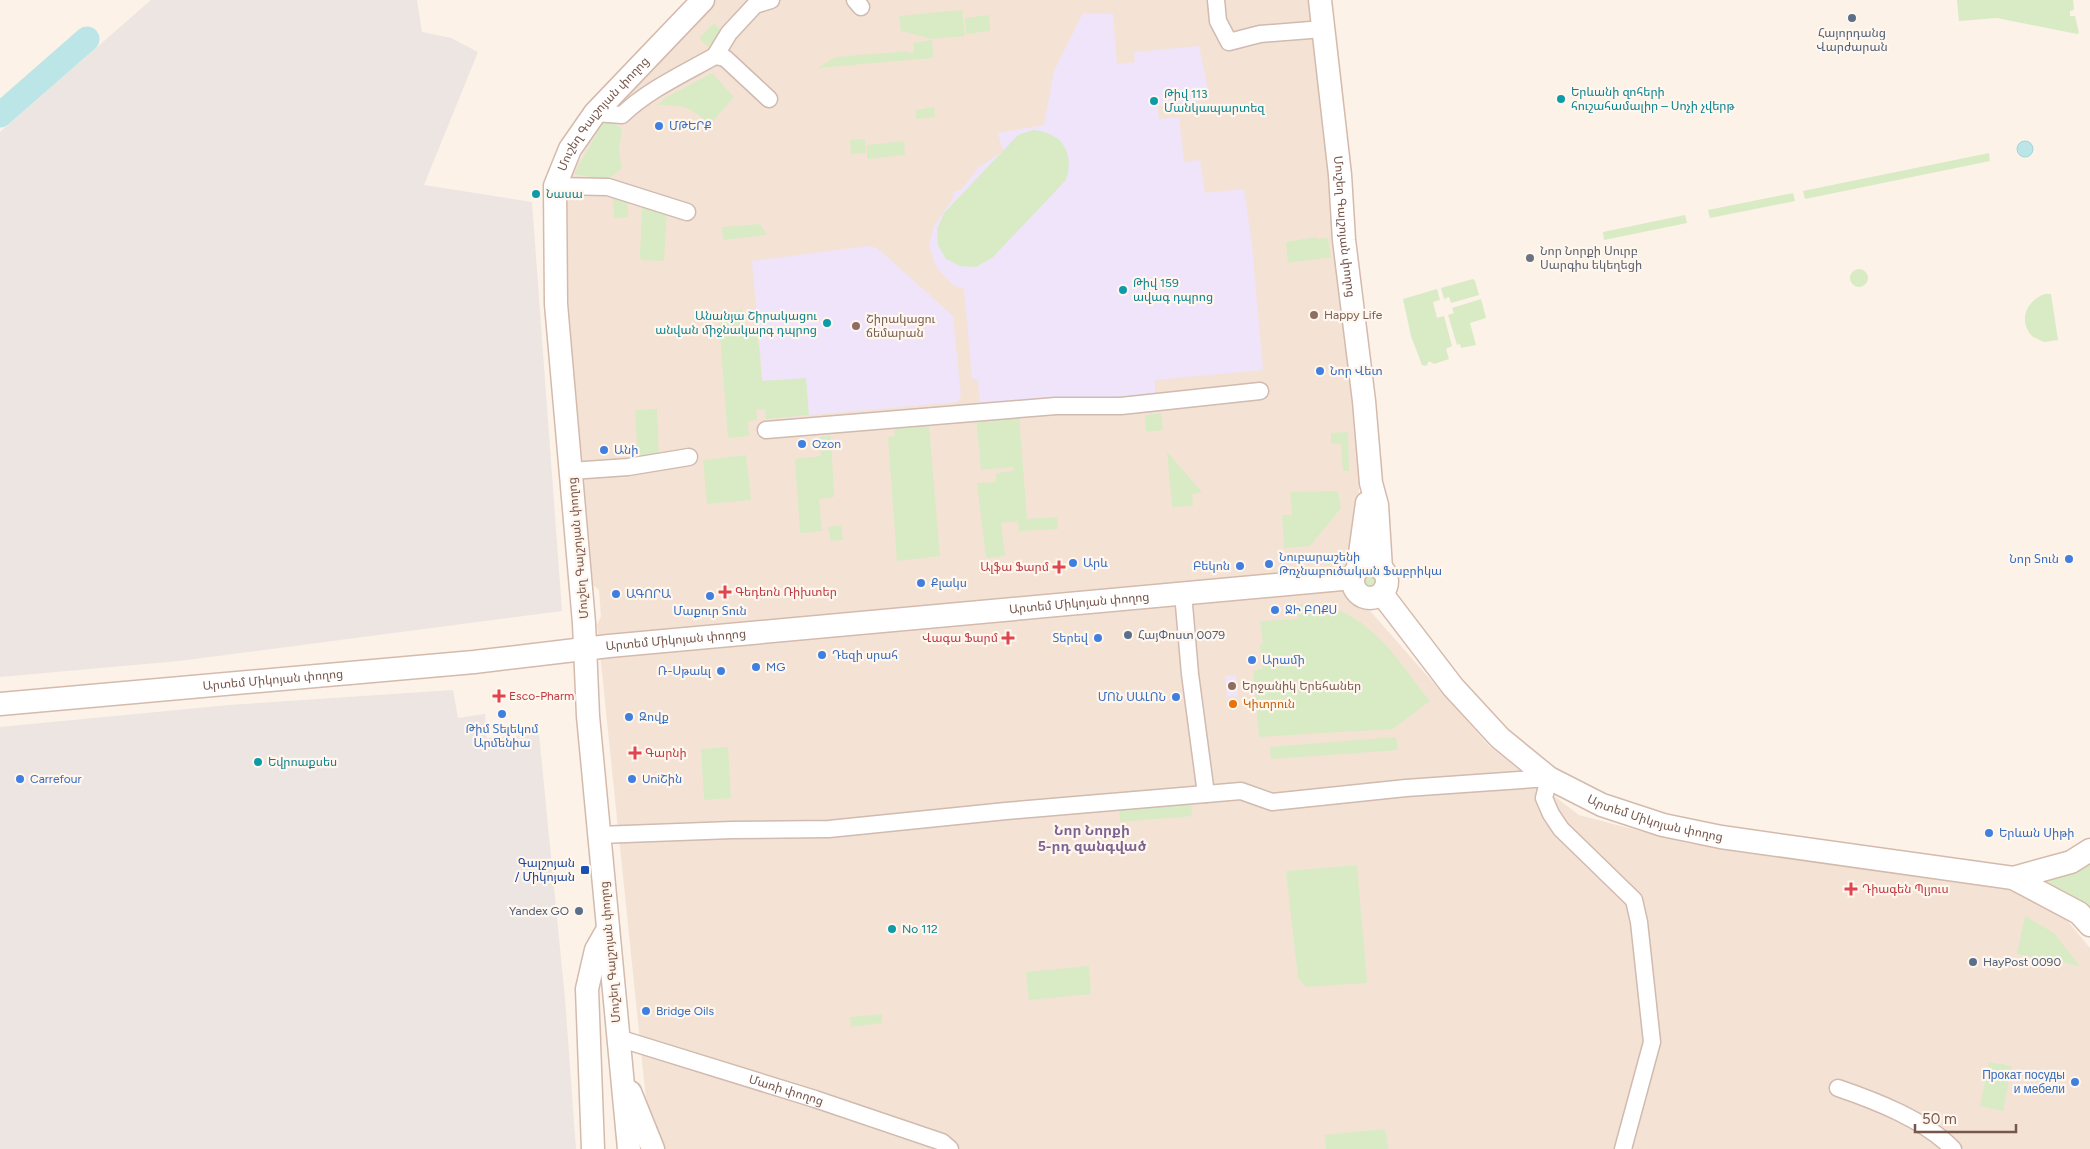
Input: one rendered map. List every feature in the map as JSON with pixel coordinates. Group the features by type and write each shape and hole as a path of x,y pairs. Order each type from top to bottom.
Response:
{"main road":[{"name":"Մուշեղ Գալշոյան փողոց","path":"629,1149 588,716 585,649 556,304 555,186 570,149 595,114 703,0"},
{"name":"Մուշեղ Գալշոյան փողոց","path":"1320,0 1340,175 1344,240 1364,401 1371,483 1377,505 1381,569"},
{"name":"Մուշեղ Գալշոյան փողոց","path":"1355,573 1371,483"},
{"path":"1371,564 1381,569 1387,578 1387,584 1382,594 1371,598 1360,596 1355,592 1355,573 1371,564"},
{"name":"Արտեմ Միկոյան փողոց","path":"0,704 474,662 585,649 1183,593 1355,573"},
{"name":"Արտեմ Միկոյան փողոց","path":"1382,594 1453,687 1500,738 1550,778 1602,805 1663,825 1721,837 2014,878 2079,913 2090,925"},
{"name":"Արտեմ Միկոյան փողոց","path":"2014,878 2072,862 2090,850"},
{"path":"593,1149 587,989 596,950 608,929"},
{"path":"621,1070 653,1149"}],"street":[{"path":"595,114 622,115 631,106 655,90 715,56 729,33 755,5 771,0"},
{"path":"1216,0 1218,21 1229,42 1260,34 1322,29"},
{"path":"715,56 725,58 768,99"},
{"path":"555,186 608,187 687,212"},
{"path":"766,430 1056,406 1121,406 1260,391"},
{"path":"571,471 628,467 689,456"},
{"path":"1183,593 1190,674 1206,794"},
{"path":"599,835 732,830 829,829 1006,811 1241,791 1272,802 1406,788 1550,778 1544,798 1550,814 1561,829 1634,900 1639,922 1652,1042 1623,1149"},
{"name":"Մառի փողոց","path":"618,1038 815,1099 942,1142 950,1149"},
{"path":"1838,1088 1878,1102 1942,1138 1952,1149"}],"shaded area":[{"path":"151,0 417,0 422,32 451,38 478,52 424,185 532,202 562,611 179,661 0,677 0,132"},
{"path":"715,0 1316,0 1361,465 1350,599 1371,612 1490,747 1579,815 1686,843 2016,891 2061,913 2090,948 2090,1149 665,1149 659,1140 647,1109 597,625 601,616 599,590 593,585 563,302 565,187 605,112"},
{"path":"1083,13 1113,14 1117,64 1135,62 1134,52 1199,46 1210,99 1158,106 1159,119 1179,117 1184,162 1200,160 1205,193 1244,189 1252,245 1263,370 1155,380 1155,394 980,407 978,379 972,379 964,289 953,285 936,267 929,246 934,226 954,197 952,193 962,189 979,167 1003,151 998,133 1044,125 1054,71"},
{"name":"Շիրակացու ճեմարան","path":"868,246 877,248 953,316 961,395 958,402 766,419 752,261"},
{"name":"Երջանիկ Երեհաներ","path":"1236,675 1238,696 1227,697 1225,676"},
{"path":"453,690 458,718 485,714 487,738 539,734 565,999 576,1149 0,1149 0,727 229,705"}],"green space":[{"path":"1957,0 2073,0 2074,10 2070,11 2070,16 2075,16 2079,33 1997,18 1959,21"},
{"path":"962,10 965,36 932,39 901,31 899,16"},
{"path":"989,15 990,31 966,34 965,18"},
{"path":"714,23 723,32 708,47 699,38"},
{"path":"932,40 933,58 817,68 836,57 914,52 913,43"},
{"path":"712,73 734,97 714,120 706,121 694,111 683,107 657,105 667,97"},
{"path":"934,107 935,117 916,119 916,110"},
{"path":"613,122 622,129 619,150 622,168 607,180 574,174 602,124"},
{"path":"1033,130 1052,135 1064,146 1069,161 1066,180 992,258 976,267 960,266 946,259 938,245 937,229 944,213 1018,135"},
{"path":"865,139 866,153 851,154 850,140"},
{"path":"904,141 905,155 867,159 867,145"},
{"path":"1989,153 1990,161 1805,199 1803,191"},
{"path":"1793,193 1795,201 1710,218 1708,210"},
{"path":"627,197 628,217 614,218 613,198"},
{"path":"642,208 667,209 664,261 641,260"},
{"path":"1685,215 1687,223 1604,240 1603,232"},
{"path":"760,224 767,235 723,240 722,227"},
{"path":"1316,237 1318,239 1328,238 1331,257 1288,263 1286,242"},
{"path":"1859,269 1865,272 1868,278 1865,284 1859,287 1853,284 1850,278 1853,272"},
{"path":"1473,279 1479,295 1451,303 1449,297 1444,299 1441,288"},
{"path":"1437,289 1440,300 1433,302 1437,318 1444,316 1452,346 1446,349 1449,359 1434,364 1429,361 1426,366 1422,365 1411,336 1403,299"},
{"path":"2051,294 2058,340 2044,342 2033,337 2028,331 2025,319 2028,307 2038,297"},
{"path":"1481,299 1486,318 1470,323 1476,345 1461,348 1460,344 1457,345 1448,315 1454,313 1452,308"},
{"path":"743,310 744,336 758,336 762,381 806,378 809,415 766,419 765,409 756,410 757,420 748,421 749,436 728,438 718,312"},
{"path":"657,409 659,459 638,460 635,410"},
{"path":"1161,413 1163,430 1146,432 1145,415"},
{"path":"1019,414 1027,519 1057,517 1058,529 1019,531 1018,521 1001,523 1005,556 986,558 977,483 996,482 996,473 1014,471 1013,467 981,470 976,417"},
{"path":"929,426 940,556 897,561 888,437 895,436 894,429"},
{"path":"1348,432 1349,471 1343,471 1341,444 1331,443 1331,433"},
{"path":"831,436 834,497 819,499 822,531 800,533 795,459 821,456 819,437"},
{"path":"1167,452 1202,492 1192,494 1193,506 1172,507"},
{"path":"746,455 751,500 707,504 703,460"},
{"path":"1338,491 1341,508 1310,546 1284,548 1282,515 1292,515 1290,492"},
{"path":"841,525 843,540 831,541 828,527"},
{"path":"1370,574 1376,576 1378,582 1376,588 1370,590 1364,588 1362,582 1364,576"},
{"path":"1314,604 1351,616 1367,627 1394,655 1430,701 1393,729 1259,737 1253,671 1262,669 1260,645 1263,642 1260,621 1298,619 1299,605"},
{"path":"1396,737 1398,750 1271,759 1270,747"},
{"path":"728,747 731,798 704,800 701,749"},
{"path":"1191,802 1192,816 1120,822 1119,808"},
{"path":"2090,858 2090,915 2035,880"},
{"path":"1357,865 1367,983 1306,987 1298,978 1286,871"},
{"path":"2025,916 2054,933 2080,966 2017,954"},
{"path":"1089,966 1091,994 1029,1000 1026,972"},
{"path":"882,1014 882,1023 851,1027 850,1017"},
{"path":"1989,1062 2012,1066 2003,1111 1980,1106"},
{"path":"1385,1129 1388,1149 1326,1149 1325,1135"}],"water":[{"path":"2022,141 2028,141 2033,146 2031,155 2022,157 2017,152 2017,146"}],"waterway":[{"path":"0,115 87,39"}],"place":[{"name":"Հայորդանց Վարժարան","path":"1852,18"},
{"name":"Երևանի զոհերի հուշահամալիր – Սոչի չվերթ","path":"1561,99"},
{"name":"Թիվ 113 Մանկապարտեզ","path":"1154,101"},
{"name":"ՄԹԵՐՔ","path":"659,126"},
{"name":"Նասա","path":"536,194"},
{"name":"Նոր Նորքի Սուրբ Սարգիս եկեղեցի","path":"1530,258"},
{"name":"Թիվ 159 ավագ դպրոց","path":"1123,290"},
{"name":"Happy Life","path":"1314,315"},
{"name":"Անանյա Շիրակացու անվան միջնակարգ դպրոց","path":"827,323"},
{"name":"Շիրակացու ճեմարան","path":"856,326"},
{"name":"Նոր Վետ","path":"1320,371"},
{"name":"Ozon","path":"802,444"},
{"name":"Անի","path":"604,450"},
{"name":"Նոր Տուն","path":"2069,559"},
{"name":"Արև","path":"1073,563"},
{"name":"Նուբարաշենի Թռչնաբուծական Ֆաբրիկա","path":"1269,564"},
{"name":"Բեկոն","path":"1240,566"},
{"name":"Ալֆա Ֆարմ","path":"1059,567"},
{"name":"Քլակս","path":"921,583"},
{"name":"Գեդեոն Ռիխտեր","path":"725,592"},
{"name":"ԱԳՈՐԱ","path":"616,594"},
{"name":"Մաքուր Տուն","path":"710,596"},
{"name":"ՋԻ ԲՈՔՍ","path":"1275,610"},
{"name":"ՀայՓոստ 0079","path":"1128,635"},
{"name":"Վագա Ֆարմ","path":"1008,638"},
{"name":"Տերեվ","path":"1098,638"},
{"name":"Դեզի սրահ","path":"822,655"},
{"name":"Արամի","path":"1252,660"},
{"name":"MG","path":"756,667"},
{"name":"Ռ-Սթաևլ","path":"721,671"},
{"name":"Երջանիկ Երեհաներ","path":"1232,686"},
{"name":"Esco-Pharm","path":"499,696"},
{"name":"ՄՈՆ ՍԱԼՈՆ","path":"1176,697"},
{"name":"Կիտրուն","path":"1233,704"},
{"name":"Թիմ Տելեկոմ Արմենիա","path":"502,714"},
{"name":"Զովք","path":"629,717"},
{"name":"Գարնի","path":"635,753"},
{"name":"Եվրոաքսես","path":"258,762"},
{"name":"Carrefour","path":"20,779"},
{"name":"UniՇին","path":"632,779"},
{"name":"Երևան Սիթի","path":"1989,833"},
{"name":"Գալշոյան / Միկոյան","path":"585,870"},
{"name":"Դիագեն Պլյուս","path":"1851,889"},
{"name":"Yandex GO","path":"579,911"},
{"name":"No 112","path":"892,929"},
{"name":"HayPost 0090","path":"1973,962"},
{"name":"Bridge Oils","path":"646,1011"},
{"name":"Прокат посуды и мебели","path":"2075,1082"}],"district":[{"name":"Նոր Նորքի 5-րդ զանգված","path":"1092,838"}]}
